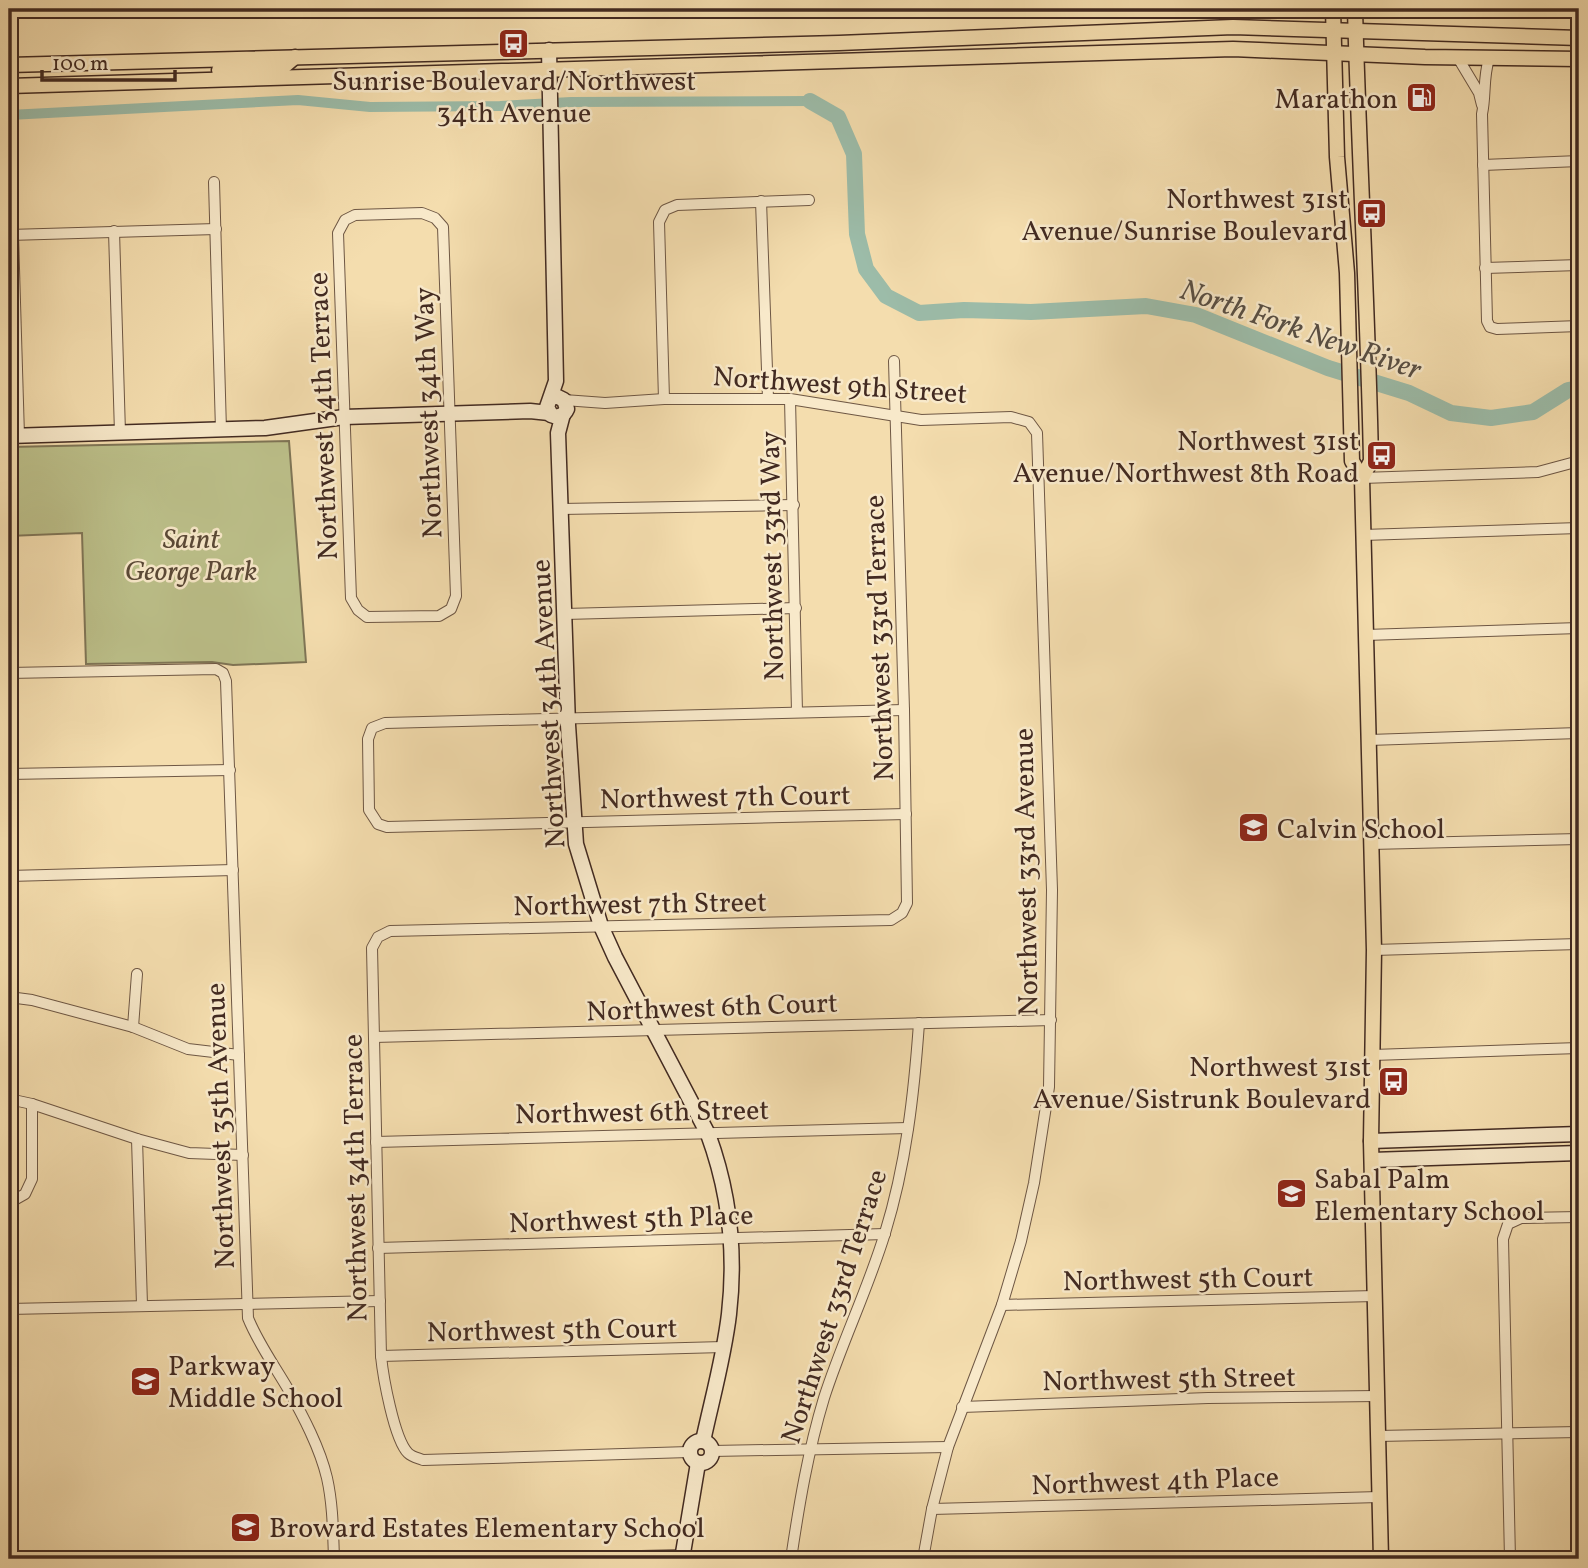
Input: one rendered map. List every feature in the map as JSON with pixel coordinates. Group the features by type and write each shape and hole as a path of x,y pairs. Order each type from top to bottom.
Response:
{"main road":[{"path":"1333,9 1336,157 1347,273 1352,461 1362,478"},
{"path":"1355,9 1371,461 1362,478 1374,950 1371,1142 1381,1559"},
{"path":"9,65 839,43 1233,27 1579,38"},
{"path":"9,86 1233,49 1458,58 1579,59"},
{"path":"145,82 156,75 282,68 295,58"},
{"path":"1347,273 1353,285 1367,299"}],"street":[{"path":"548,50 557,406"},
{"path":"1458,58 1479,93 1483,109"},
{"path":"1489,58 1484,74 1486,97 1483,109 1486,321 1490,327 1579,326"},
{"path":"1483,165 1579,161"},
{"path":"214,182 221,430"},
{"path":"664,399 659,222 665,210 677,205 809,200"},
{"name":"Northwest 33rd Way","path":"761,201 768,398"},
{"name":"Northwest 34th Way","path":"345,220 355,215 422,213 435,218 443,227 450,413 456,597 451,608 439,616 367,617 358,610"},
{"name":"Northwest 34th Terrace","path":"345,220 338,233 344,417 351,598 358,610"},
{"path":"14,436 11,235 215,229"},
{"path":"114,231 120,433"},
{"path":"1485,268 1579,265"},
{"name":"Northwest 33rd Terrace","path":"894,361 906,814 907,903 902,914"},
{"name":"Northwest 9th Street","path":"14,436 265,428 307,420 344,417 542,411 557,406 579,407 605,402 664,399 790,399 920,420 1011,417 1029,422"},
{"name":"Northwest 33rd Way","path":"790,399 797,712"},
{"name":"Northwest 34th Avenue","path":"557,406 567,718 576,844 601,926 708,1134 724,1186 731,1238 731,1294 707,1446"},
{"name":"Northwest 33rd Avenue","path":"923,1559 932,1509 948,1447 1002,1305 1021,1241 1034,1183 1049,1087 1052,890 1037,433 1029,422"},
{"path":"1362,478 1538,472 1579,461"},
{"path":"561,509 794,505"},
{"path":"1363,536 1579,528"},
{"path":"565,614 796,608"},
{"path":"1366,635 1579,628"},
{"name":"Northwest 35th Avenue","path":"9,673 216,669 223,673 226,681 248,1318 255,1336 301,1414 326,1475 333,1519 334,1559"},
{"path":"567,718 904,710"},
{"name":"Northwest 7th Court","path":"567,718 385,723 372,728 368,739 369,810 378,824 387,827 906,814"},
{"path":"1368,740 1579,733"},
{"path":"9,775 230,769"},
{"path":"1371,844 1579,839"},
{"path":"9,876 233,870"},
{"name":"Northwest 7th Street","path":"378,937 390,931 891,920 902,914"},
{"name":"Northwest 34th Terrace","path":"378,937 372,947 381,1356 401,1443 410,1456 424,1460 694,1458"},
{"path":"1374,950 1579,944"},
{"path":"133,1027 137,974"},
{"path":"9,998 32,1000 133,1027 188,1049 239,1055"},
{"name":"Northwest 6th Court","path":"374,1037 1051,1020"},
{"name":"Northwest 33rd Terrace","path":"792,1559 798,1508 810,1449 825,1397 885,1234 899,1181 908,1128 919,1023"},
{"path":"1373,1055 1579,1048"},
{"path":"9,1099 189,1153 243,1155"},
{"path":"9,1203 25,1194 32,1179 32,1104"},
{"name":"Northwest 6th Street","path":"376,1142 908,1128"},
{"path":"1371,1142 1579,1134"},
{"path":"137,1139 142,1306"},
{"path":"1372,1160 1579,1153"},
{"path":"1510,1559 1503,1239 1508,1224 1521,1219 1579,1217"},
{"name":"Northwest 5th Place","path":"378,1248 885,1234"},
{"name":"Northwest 5th Court","path":"1002,1305 1375,1296"},
{"path":"9,1309 380,1301"},
{"name":"Northwest 5th Court","path":"381,1356 723,1347"},
{"name":"Northwest 5th Street","path":"962,1407 1208,1398 1377,1396"},
{"path":"1378,1436 1579,1432"},
{"path":"518,1559 682,1557 694,1458 692,1444 810,1449 948,1447"},
{"name":"Northwest 4th Place","path":"932,1509 1379,1497"}],"green space":[{"name":"Saint George Park","path":"289,441 306,662 233,665 212,662 86,664 82,533 9,536 9,447"}],"waterway":[{"path":"9,115 298,100 370,107 500,106 571,102 810,101"},
{"name":"North Fork New River","path":"810,101 838,117 854,154 857,234 866,269 886,296 919,313 964,310 1031,312 1146,306 1196,315 1328,368 1409,393 1451,413 1491,418 1533,412 1568,390 1579,388"}],"place":[{"name":"Sunrise Boulevard/Northwest 34th Avenue","path":"514,43"},
{"name":"Marathon","path":"1421,98"},
{"name":"Northwest 31st Avenue/Sunrise Boulevard","path":"1371,214"},
{"name":"Northwest 31st Avenue/Northwest 8th Road","path":"1382,456"},
{"name":"Calvin School","path":"1254,828"},
{"name":"Northwest 31st Avenue/Sistrunk Boulevard","path":"1394,1082"},
{"name":"Sabal Palm Elementary School","path":"1291,1194"},
{"name":"Parkway Middle School","path":"145,1381"},
{"name":"Broward Estates Elementary School","path":"246,1527"}]}
